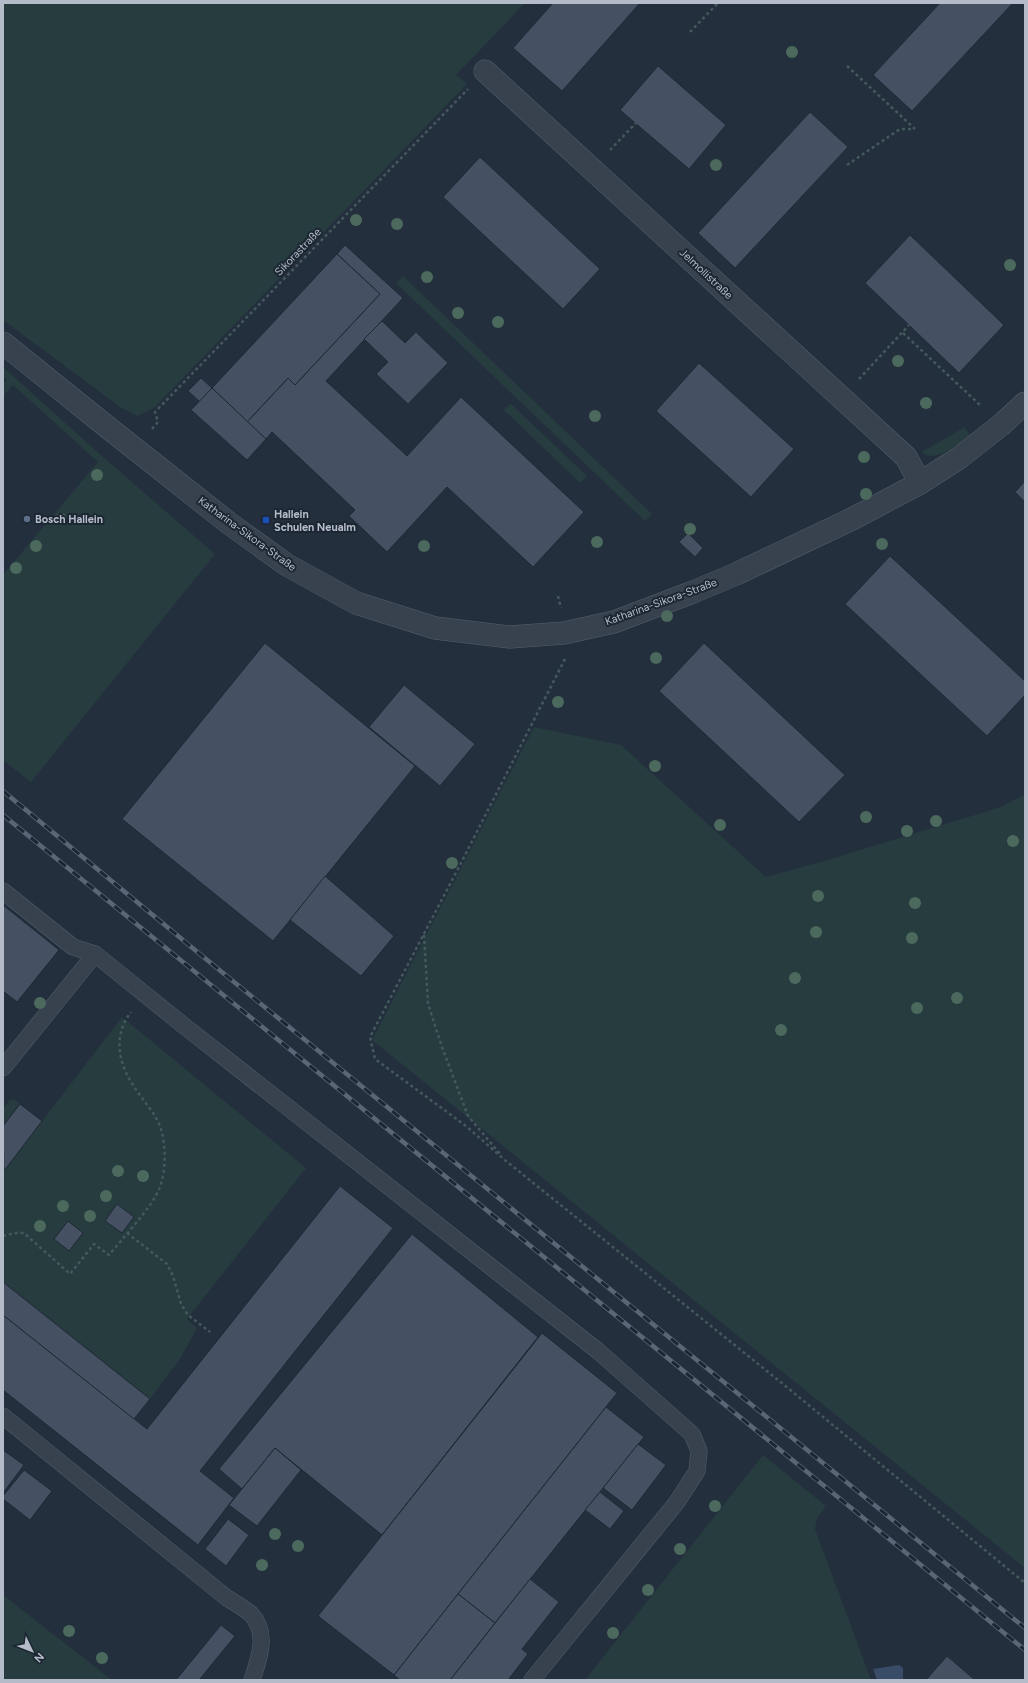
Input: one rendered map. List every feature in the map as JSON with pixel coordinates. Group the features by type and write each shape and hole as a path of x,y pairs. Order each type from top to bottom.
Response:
{"street":[{"name":"Jelmollistraße","path":"485,71 906,457 920,482"},
{"name":"Katharina-Sikora-Straße","path":"3,343 230,524 287,565 356,603 435,628 510,637 563,623 614,622 692,592 780,553 854,518 920,482 959,458 1001,425 1025,402"}],"lane":[{"path":"3,891 73,947 95,954 598,1351 692,1434 699,1451 697,1471 677,1502 532,1680"},
{"path":"3,1068 95,954"},
{"path":"3,1416 227,1598 251,1615 261,1630 261,1652 252,1680"}],"path":[{"path":"690,32 718,3"},
{"path":"847,66 915,129 900,130 848,165"},
{"name":"Sikorastraße","path":"136,449 158,422 155,412 485,71"},
{"path":"591,169 636,123"},
{"path":"841,398 909,325"},
{"path":"902,333 985,409"},
{"path":"558,596 567,651 566,656 370,1037 375,1059 466,1126 506,1161 783,1384 1025,1583"},
{"path":"424,934 428,1004 450,1069 468,1116 506,1161"},
{"path":"3,1236 14,1233 24,1233 70,1274 94,1244 109,1255 160,1188 164,1173 164,1150 161,1128 149,1107 133,1086 123,1067 118,1047 121,1031 126,1019 145,994"},
{"path":"127,1233 167,1264 173,1276 181,1304 188,1315 210,1332"}],"green space":[{"path":"3,3 525,3 456,75 467,84 154,408 137,416 120,407 3,320"},
{"path":"403,276 652,514 645,521 396,283"},
{"path":"3,367 103,457 215,554 31,782 3,760 3,575 98,462 13,385 3,396 3,385 7,380 3,377"},
{"path":"510,403 587,476 580,483 504,410"},
{"path":"965,427 970,436 953,448 933,456 922,452"},
{"path":"534,727 621,745 766,877 824,861 1001,807 1025,794 1025,1568 372,1040"},
{"path":"122,1017 306,1168 187,1319 197,1328 180,1359 150,1399 3,1282 3,1172"},
{"path":"10,1100 15,1100 20,1104 3,1126 3,1109"},
{"path":"763,1455 826,1506 817,1518 815,1529 871,1680 585,1680"},
{"path":"3,1595 112,1680 3,1680"}],"water":[{"path":"899,1665 903,1668 903,1680 877,1680 873,1669"}],"building":[{"path":"553,3 640,3 562,91 513,48"},
{"path":"940,3 1013,3 912,111 873,75"},
{"path":"658,66 726,125 689,169 620,110"},
{"path":"810,112 848,147 735,268 698,233"},
{"path":"480,157 600,269 563,309 443,197"},
{"path":"910,235 1004,325 959,373 865,283"},
{"path":"345,245 403,298 326,381 407,456 461,397 584,512 533,567 447,487 387,552 349,516 355,510 272,432 266,439 247,422 288,378 295,385 380,294 337,254"},
{"path":"337,254 380,294 295,385 288,378 247,422 212,388"},
{"path":"382,321 405,343 416,332 448,363 408,404 376,374 388,362 364,339"},
{"path":"699,363 794,449 751,497 656,411"},
{"path":"201,378 212,388 200,402 188,391"},
{"path":"212,388 266,439 247,460 191,410"},
{"path":"1025,481 1025,502 1015,492"},
{"path":"688,533 703,548 695,557 679,542"},
{"path":"890,556 1025,681 1025,695 987,736 845,604"},
{"path":"265,643 415,766 273,941 122,819"},
{"path":"704,643 845,775 799,822 659,691"},
{"path":"404,685 475,744 440,786 369,727"},
{"path":"325,876 394,936 361,976 290,920"},
{"path":"3,905 59,950 17,1002 3,991"},
{"path":"20,1104 42,1121 4,1171 3,1126"},
{"path":"340,1186 393,1228 200,1471 234,1498 198,1545 3,1390 3,1315 147,1429"},
{"path":"117,1204 134,1217 122,1233 105,1221"},
{"path":"68,1221 83,1233 69,1251 54,1239"},
{"path":"412,1234 538,1337 382,1535 275,1448 242,1489 219,1469"},
{"path":"3,1282 150,1399 134,1419 3,1315"},
{"path":"542,1333 617,1393 394,1675 318,1616"},
{"path":"606,1407 644,1437 495,1623 458,1594"},
{"path":"638,1444 666,1465 632,1510 603,1488"},
{"path":"275,1448 301,1470 257,1526 229,1505"},
{"path":"3,1450 24,1465 3,1493"},
{"path":"24,1470 52,1491 30,1520 3,1499 3,1496"},
{"path":"600,1492 624,1511 610,1529 585,1510"},
{"path":"228,1519 249,1535 226,1566 205,1549"},
{"path":"530,1579 559,1602 522,1649 528,1654 508,1680 450,1680"},
{"path":"458,1594 495,1623 450,1680 400,1680 394,1675"},
{"path":"221,1625 235,1636 199,1680 176,1680"},
{"path":"947,1656 975,1680 926,1680"}],"railway":[{"path":"3,791 201,955 1025,1628"},
{"path":"3,815 1025,1650"}],"place":[{"name":"Bosch Hallein","path":"27,519"},
{"name":"Hallein Schulen Neualm","path":"266,520"}]}
